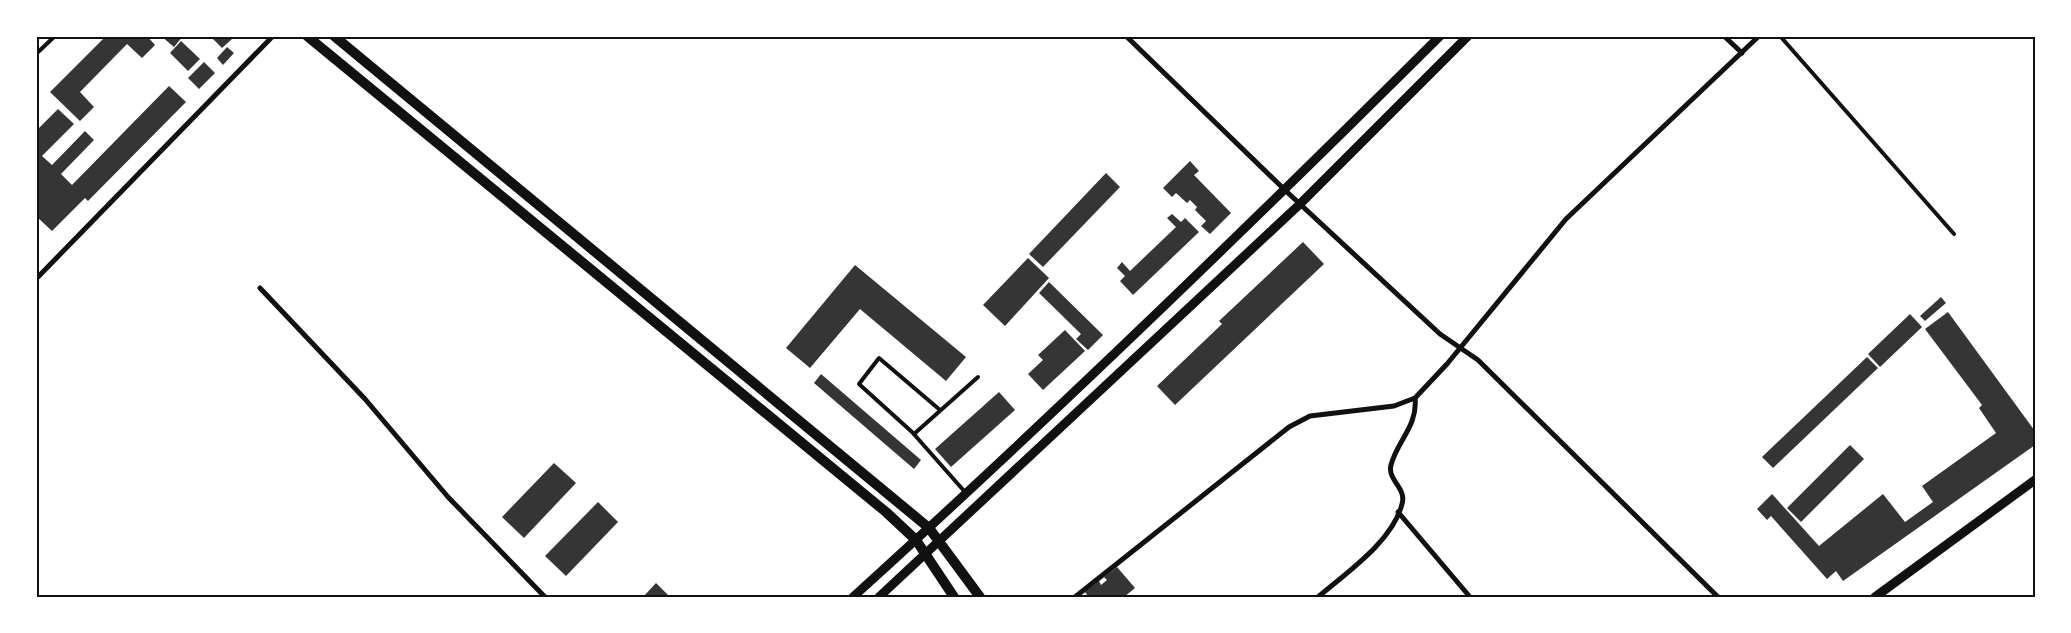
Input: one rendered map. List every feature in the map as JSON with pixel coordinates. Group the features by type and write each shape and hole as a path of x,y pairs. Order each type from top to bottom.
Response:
{"main road":[{"path":"306,36 886,512 916,540 954,597"},
{"path":"334,36 929,528 941,541 980,597"}],"street":[{"path":"36,279 273,36"},
{"path":"1126,36 1285,190 1440,334 1485,367 1718,597"},
{"path":"853,597 929,528 1285,190 1440,36"},
{"path":"879,597 1300,204 1468,36"},
{"path":"1724,36 1742,53"},
{"path":"1074,597 1289,427 1310,416 1394,406 1415,398 1461,348 1566,219 1759,36"},
{"path":"260,288 365,400 448,497 545,597"},
{"path":"1318,597 1379,543 1402,504 1403,493 1391,475 1390,468 1411,427 1416,407 1415,398"},
{"path":"1876,597 2035,480"},
{"path":"1398,512 1470,597"}],"lane":[{"path":"36,54 55,36"},
{"path":"1780,36 1954,234"},
{"path":"940,410 879,358 859,384 914,434 966,493"},
{"path":"914,434 978,377"}],"building":[{"path":"106,36 147,36 155,45 142,58 127,44 80,92 94,107 80,121 50,92"},
{"path":"161,36 183,36 174,47"},
{"path":"213,36 229,36 232,39 222,48 212,38"},
{"path":"181,41 200,59 188,71 170,53"},
{"path":"227,47 234,53 223,65 217,58"},
{"path":"204,62 215,73 199,89 188,78"},
{"path":"169,86 186,102 88,201 85,198 52,231 36,216 36,198 38,196 36,194 36,131 58,109 74,124 42,156 52,165 85,131 94,140 61,174 72,185"},
{"path":"1190,161 1199,171 1194,175 1231,213 1210,234 1201,226 1206,221 1195,210 1197,207 1190,200 1187,203 1176,193 1172,197 1163,188"},
{"path":"1106,173 1120,187 1043,267 1029,254"},
{"path":"1172,214 1181,222 1185,218 1199,232 1133,295 1120,281 1125,276 1117,268 1122,262 1130,271 1176,227 1167,218"},
{"path":"1303,242 1324,264 1175,405 1157,386 1222,324 1219,321"},
{"path":"1028,258 1049,278 1005,326 983,305"},
{"path":"855,265 966,357 946,381 860,309 810,368 786,348"},
{"path":"1049,282 1103,335 1088,350 1076,339 1081,334 1039,293"},
{"path":"1941,297 1946,303 1925,321 1920,316"},
{"path":"1948,312 2035,431 2035,445 1843,581 1836,571 1827,579 1771,516 1767,520 1757,509 1772,494 1819,546 1883,494 1905,522 1933,502 1922,486 1996,433 1979,408 1982,405 1925,329"},
{"path":"1910,314 1922,327 1880,367 1868,354"},
{"path":"1065,330 1085,351 1043,390 1028,374 1043,360 1038,355"},
{"path":"1867,357 1878,368 1773,468 1762,457"},
{"path":"821,374 921,460 914,469 814,383"},
{"path":"999,392 1015,410 951,467 935,449"},
{"path":"1850,445 1864,459 1801,522 1787,508"},
{"path":"554,463 576,483 524,538 502,517"},
{"path":"598,502 618,522 566,576 545,556"},
{"path":"1117,567 1135,588 1124,597 1085,597 1087,595 1085,592 1099,581 1101,585 1107,580 1104,577"},
{"path":"656,583 670,597 643,597"}]}
